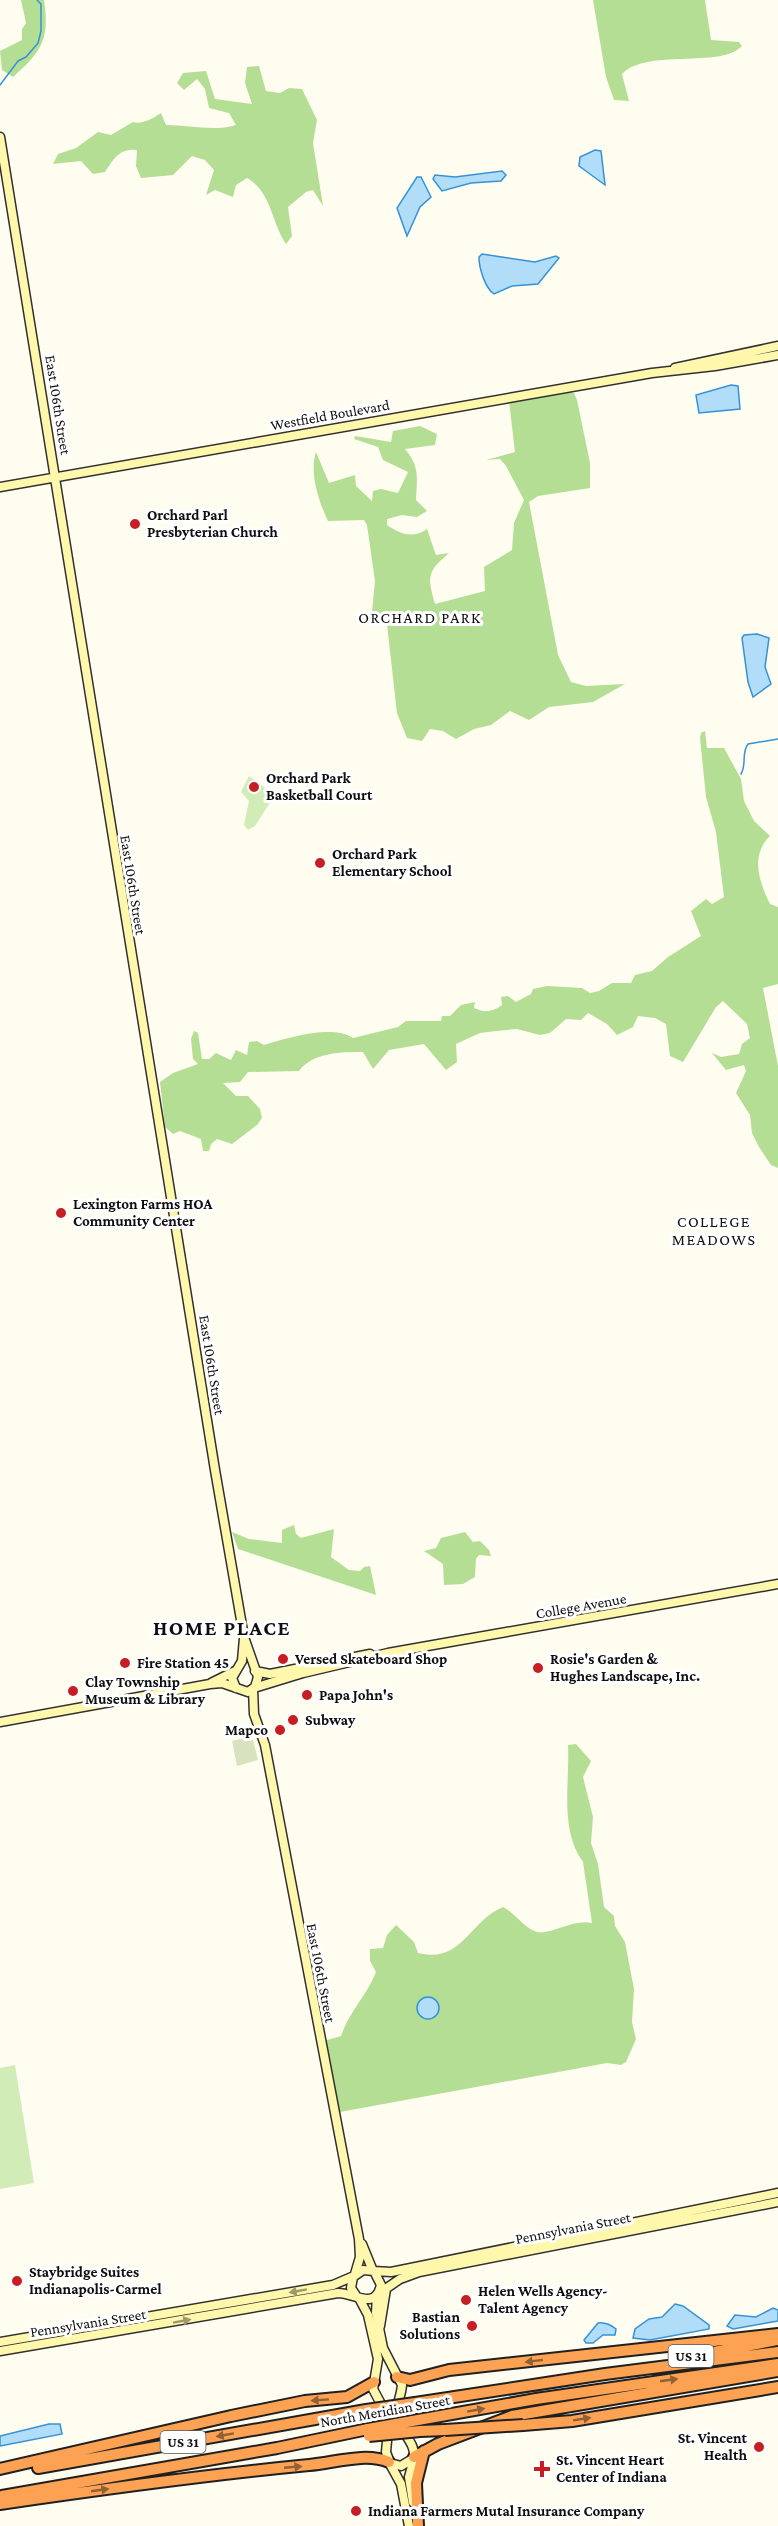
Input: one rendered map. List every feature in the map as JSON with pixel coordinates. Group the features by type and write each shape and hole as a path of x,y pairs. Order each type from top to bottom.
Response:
{"highway":[{"path":"634,2349 778,2327"},
{"path":"397,2376 410,2380 449,2370 778,2334"},
{"name":"US 31","path":"605,2374 778,2340"},
{"name":"North Meridian Street","path":"0,2475 366,2410 605,2374 778,2352"},
{"name":"North Meridian Street","path":"0,2497 277,2448 419,2426 536,2399 778,2364"},
{"path":"414,2458 424,2451 503,2418 778,2371"},
{"path":"0,2469 242,2414 305,2401 347,2397 375,2381"},
{"path":"419,2426 445,2430 572,2421 778,2385"},
{"path":"589,2403 778,2385"},
{"path":"418,2526 416,2483 424,2451"},
{"path":"0,2504 189,2477 340,2462 366,2457 377,2457 390,2463"}],"main road":[{"name":"East 106th Street","path":"0,137 84,666 244,1637 254,1670"},
{"name":"Westfield Boulevard","path":"0,487 666,370 778,346"},
{"name":"Westfield Boulevard","path":"666,370 708,367 778,355"},
{"name":"College Avenue","path":"254,1670 270,1674 319,1663 388,1653 778,1584"},
{"name":"East 106th Street","path":"237,1669 242,1661 244,1637"},
{"name":"College Avenue","path":"254,1688 303,1673 357,1663 388,1653"},
{"path":"0,1722 210,1684 222,1683 245,1692 254,1688 258,1680 254,1670 245,1666 210,1684"},
{"path":"236,1689 232,1680 237,1669"},
{"name":"East 106th Street","path":"254,1688 254,1714"},
{"name":"East 106th Street","path":"236,1689 254,1714 265,1745 358,2239 360,2257 355,2275"},
{"name":"Pennsylvania Street","path":"373,2271 390,2272 778,2193"},
{"name":"Pennsylvania Street","path":"378,2295 400,2279 419,2271 778,2202"},
{"name":"East 106th Street","path":"358,2239 373,2271"},
{"path":"409,2526 400,2484 386,2452 389,2419 374,2394 378,2365 373,2335 368,2315 351,2288 355,2275 363,2270 373,2271 381,2282 376,2313 386,2355 402,2385 396,2404 401,2431 414,2448 409,2480 418,2526"},
{"name":"Pennsylvania Street","path":"0,2343 333,2285 355,2275"},
{"path":"380,2327 386,2289"},
{"name":"Pennsylvania Street","path":"0,2351 338,2293 358,2297"},
{"path":"358,2297 368,2300 378,2295"},
{"path":"375,2381 386,2375 397,2376"},
{"path":"390,2463 401,2466 414,2458"}],"green space":[{"path":"21,0 44,0 46,25 37,52 13,77 2,70 0,51 22,40 22,29 26,23"},
{"path":"593,0 705,0 711,40 739,42 742,46 732,53 717,56 648,62 633,66 622,74 629,101 614,100 606,77"},
{"path":"259,66 266,91 280,93 289,88 302,89 317,120 313,143 323,206 313,190 306,192 288,207 292,236 286,244 262,192 247,178 236,185 233,197 215,190 206,195 214,170 205,160 192,156 173,175 141,178 136,166 137,150 122,152 105,172 93,174 81,161 53,164 58,154 76,148 98,132 111,135 133,122 144,122 161,113 166,125 210,128 236,125 229,113 209,108 205,89 197,79 184,90 177,83 183,73 206,71 215,99 252,104 245,83 247,67"},
{"path":"562,392 574,393 577,400 590,463 590,488 538,496 529,502 558,655 571,682 586,686 625,684 593,702 549,707 529,720 510,711 491,725 474,729 456,739 443,731 430,729 422,741 407,738 397,713 386,616 371,622 375,581 367,525 364,520 328,521 314,478 316,452 329,483 355,475 356,486 372,501 373,491 381,489 398,493 408,472 383,460 378,447 354,439 355,436 391,442 393,431 420,426 437,434 435,445 405,449 415,467 416,500 427,511 417,517 402,515 387,519 387,525 407,534 417,534 427,529 436,555 449,553 436,565 431,575 430,581 435,604 485,591 484,567 512,550 514,523 524,500 500,459 486,460 515,452 509,401"},
{"path":"705,731 707,748 724,748 741,779 744,801 754,821 770,836 760,852 758,869 770,904 778,907 778,984 763,988 778,1066 778,1168 771,1165 759,1147 752,1133 750,1115 736,1093 746,1071 744,1065 726,1070 712,1053 721,1057 739,1054 742,1044 750,1038 747,1024 723,1001 716,1007 683,1062 670,1056 666,1024 655,1018 638,1016 633,1027 617,1035 607,1024 588,1013 581,1020 566,1019 550,1033 540,1035 517,1029 480,1033 456,1044 457,1062 446,1070 424,1044 389,1050 373,1069 363,1052 355,1052 328,1054 312,1060 299,1071 248,1072 240,1082 223,1083 236,1096 248,1096 260,1109 262,1118 257,1125 232,1144 217,1139 211,1144 209,1151 203,1151 201,1139 180,1131 173,1134 165,1127 160,1082 173,1073 198,1064 193,1059 191,1039 194,1031 198,1033 202,1059 209,1059 216,1053 231,1060 236,1050 247,1055 249,1042 257,1041 264,1045 322,1032 334,1032 353,1038 398,1027 406,1021 441,1021 442,1016 450,1016 461,1005 475,1002 474,1008 481,1011 492,1010 502,1005 501,997 508,996 516,1002 531,994 533,989 547,986 582,988 590,993 599,991 612,983 631,983 635,975 652,971 668,957 701,936 691,911 706,899 712,904 724,897 716,832 706,797 700,738 701,733"},
{"path":"249,776 268,790 271,801 255,826 248,830 244,825 249,801 241,792"},
{"path":"294,1525 296,1534 301,1538 334,1529 331,1557 349,1570 360,1571 370,1566 376,1595 238,1549 232,1532 249,1539 282,1543 282,1530"},
{"path":"465,1532 473,1542 480,1541 489,1550 491,1556 479,1555 476,1559 475,1577 463,1584 444,1585 443,1564 424,1551 436,1548 441,1538"},
{"path":"252,1736 258,1760 237,1766 232,1741"},
{"path":"576,1744 591,1761 583,1777 593,1817 591,1843 598,1864 604,1907 614,1916 615,1926 625,1942 634,1989 632,2022 636,2039 626,2062 621,2065 607,2063 340,2112 324,2041 341,2036 376,1972 370,1961 370,1949 383,1948 387,1935 396,1925 414,1942 418,1953 433,1955 445,1953 455,1947 481,1922 503,1907 528,1928 537,1932 577,1923 592,1923 583,1862 571,1835 568,1820 568,1745"},
{"path":"15,2065 34,2183 0,2189 0,2068"}],"water":[{"path":"595,150 601,151 605,185 579,166 580,157"},
{"path":"502,171 506,175 501,181 471,183 442,191 433,179 435,175 455,177"},
{"path":"417,177 421,177 431,197 420,207 407,236 397,208"},
{"path":"482,254 535,262 556,256 559,258 538,284 512,286 494,294 485,283 481,272 479,257"},
{"path":"731,385 738,386 740,409 699,413 696,395"},
{"path":"757,634 769,638 765,667 771,684 753,697 748,682 742,638 744,635"},
{"path":"428,1997 436,2000 439,2008 436,2016 428,2019 420,2016 417,2008 420,2000"},
{"path":"675,2304 683,2306 709,2325 709,2329 650,2340 633,2338 635,2329 649,2319 662,2317"},
{"path":"773,2308 778,2310 778,2321 733,2329 727,2326 735,2315 756,2317"},
{"path":"598,2323 605,2323 616,2329 615,2335 603,2335 593,2343 586,2343 584,2340"},
{"path":"49,2424 60,2424 62,2434 0,2446 0,2436"}],"waterway":[{"path":"0,85 18,61 26,57 38,43 41,31 41,4 37,0"},
{"path":"741,774 748,744 778,739"}],"place":[{"name":"Orchard Parl Presbyterian Church","path":"135,524"},
{"name":"Orchard Park Basketball Court","path":"254,787"},
{"name":"Orchard Park Elementary School","path":"320,863"},
{"name":"Lexington Farms HOA Community Center","path":"61,1213"},
{"name":"Versed Skateboard Shop","path":"283,1659"},
{"name":"Fire Station 45","path":"125,1663"},
{"name":"Rosie's Garden & Hughes Landscape, Inc.","path":"538,1668"},
{"name":"Clay Township Museum & Library","path":"73,1691"},
{"name":"Papa John's","path":"307,1695"},
{"name":"Subway","path":"293,1720"},
{"name":"Mapco","path":"280,1730"},
{"name":"Staybridge Suites Indianapolis-Carmel","path":"17,2281"},
{"name":"Helen Wells Agency- Talent Agency","path":"466,2300"},
{"name":"Bastian Solutions","path":"472,2326"},
{"name":"St. Vincent Health","path":"759,2447"},
{"name":"St. Vincent Heart Center of Indiana","path":"542,2469"},
{"name":"Indiana Farmers Mutal Insurance Company","path":"356,2511"}],"district":[{"name":"ORCHARD PARK","path":"420,617"},
{"name":"COLLEGE MEADOWS","path":"714,1230"},
{"name":"HOME PLACE","path":"222,1628"}]}
